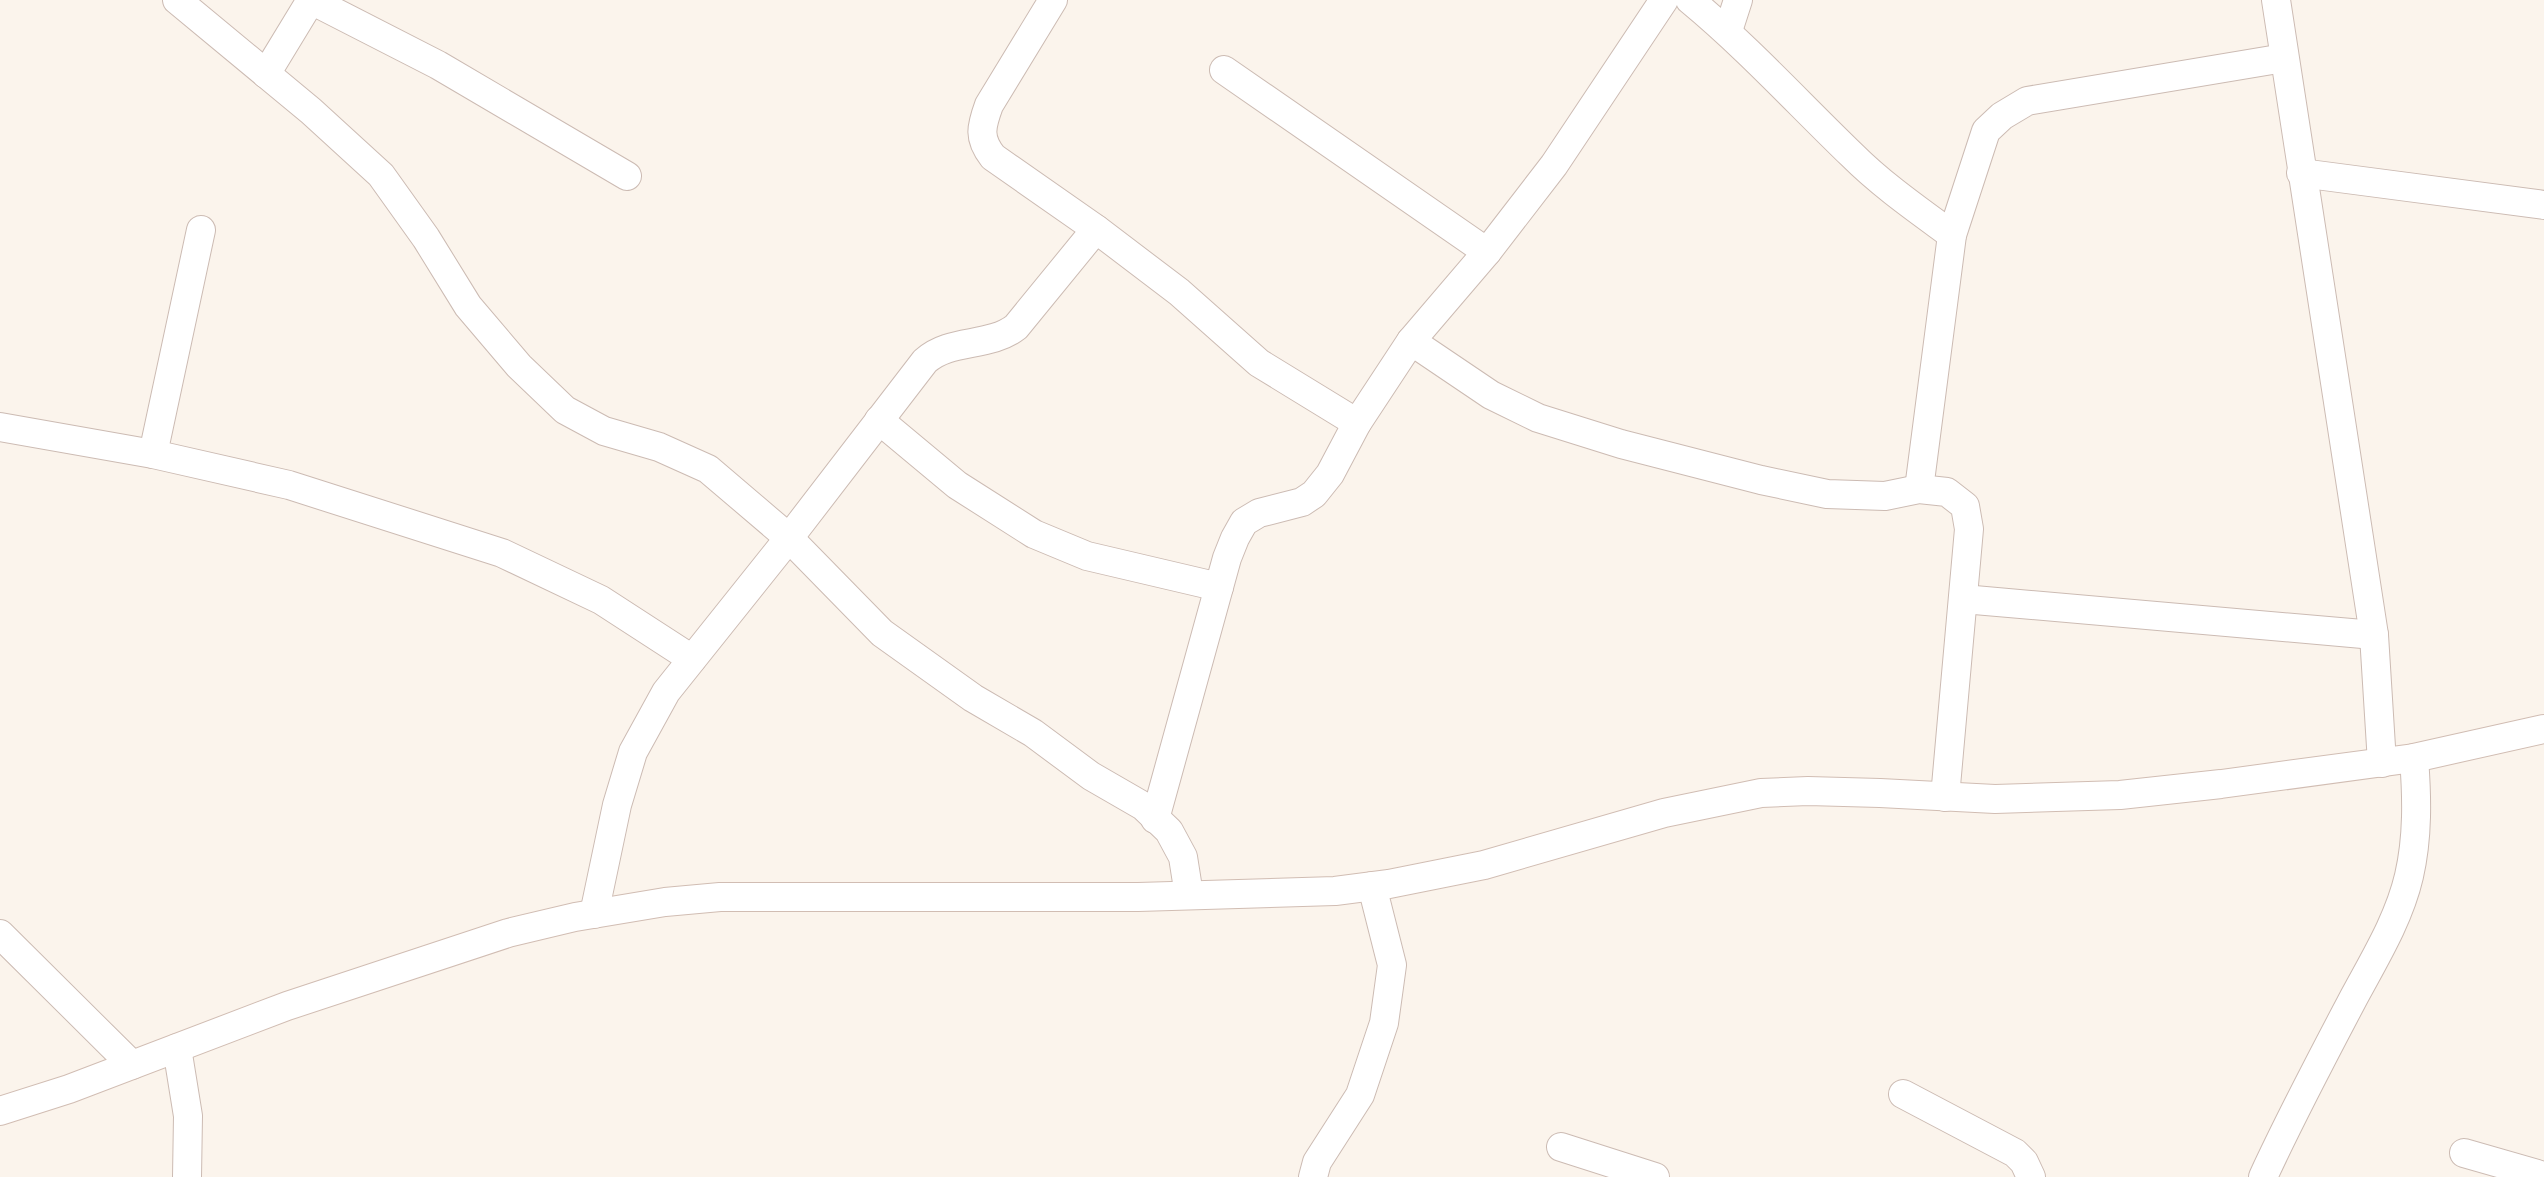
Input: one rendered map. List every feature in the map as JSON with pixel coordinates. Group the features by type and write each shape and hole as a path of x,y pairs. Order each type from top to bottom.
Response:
{"street":[{"path":"177,0 311,111 381,175 426,238 468,306 519,366 565,410 604,430 659,447 708,469 789,538 882,633 973,698 1033,734 1091,776 1143,806 1169,831 1182,857 1189,895"},
{"path":"266,74 311,0 438,65 627,176"},
{"path":"1053,0 989,105 982,124 983,144 993,157 1096,229 1179,292 1259,363 1357,424"},
{"path":"1155,819 1234,538 1244,522 1259,512 1302,502 1314,494 1330,474 1357,424 1411,340 1487,252 1554,165 1664,0"},
{"path":"1690,0 1728,31 1852,156 1912,206 1952,236"},
{"path":"1728,31 1738,0"},
{"path":"2276,0 2301,173 2374,635 2382,763"},
{"path":"1919,489 1952,236 1986,131 2002,116 2027,101 2284,58"},
{"path":"1224,70 1487,252"},
{"path":"2301,173 2544,204"},
{"path":"594,914 617,805 633,752 666,692 933,353 1005,336 1016,327 1096,229"},
{"path":"153,454 201,230"},
{"path":"1411,340 1491,395 1538,418 1621,444 1761,480 1827,494 1885,496 1919,489 1947,492 1964,506 1969,528 1945,797"},
{"path":"879,420 957,484 1034,534 1087,556 1219,587"},
{"path":"0,427 153,454 289,485 502,553 601,600 692,659"},
{"path":"1963,599 2374,635"},
{"path":"0,1112 132,1065 287,1006 508,933 594,914 665,902 720,897 1189,895 1334,891 1372,886 1484,865 1664,813 1761,793 1808,791 1995,800 2120,795 2414,758 2544,728"},
{"path":"2263,1177 2289,1120 2394,921 2409,876 2415,835 2417,799 2414,758"},
{"path":"1313,1177 1317,1162 1360,1095 1384,1023 1392,965 1372,886"},
{"path":"0,934 132,1065"},
{"path":"177,1048 188,1116 187,1177"},
{"path":"1903,1094 2016,1153 2024,1162 2031,1177"},
{"path":"1562,1147 1655,1177"},
{"path":"2464,1153 2544,1176"}]}
